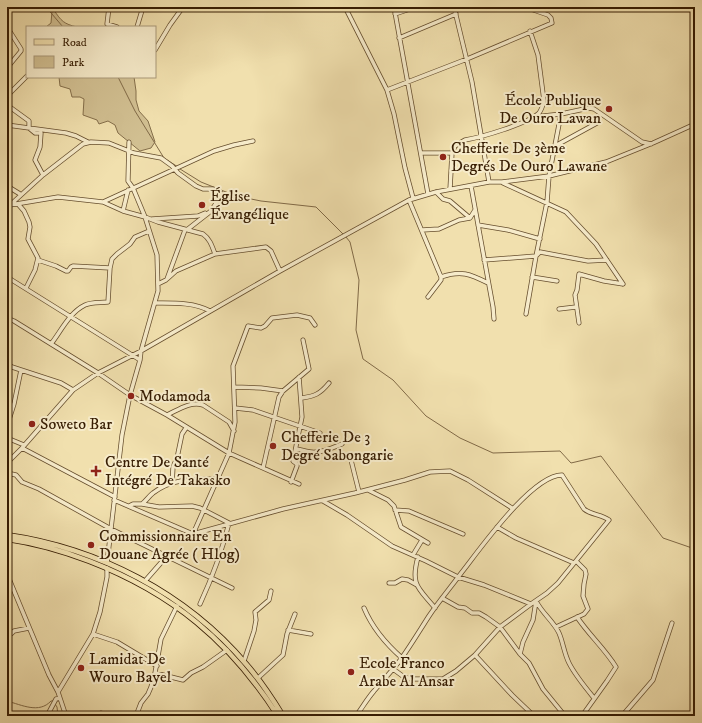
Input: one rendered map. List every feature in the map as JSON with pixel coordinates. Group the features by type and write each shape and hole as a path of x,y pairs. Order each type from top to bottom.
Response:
{"main road":[{"path":"7,535 48,543 78,551 145,582 179,602 224,640 244,661 258,678 283,716"},
{"path":"7,540 29,543 107,565 177,606 206,630 226,650 262,691 278,716"}],"street":[{"path":"109,7 107,24 114,26"},
{"path":"137,26 143,7"},
{"path":"156,48 183,7"},
{"path":"345,7 387,90 413,198"},
{"path":"394,7 428,194"},
{"path":"396,14 416,7"},
{"path":"399,38 465,7"},
{"path":"387,90 467,59 530,31 552,23 553,21 548,15 525,7"},
{"path":"455,11 467,59 482,136 489,182"},
{"path":"7,27 21,49 21,52 7,68"},
{"path":"450,189 452,153 459,143 518,124 540,112 544,101 538,55 530,31"},
{"path":"7,96 26,77"},
{"path":"7,105 29,121 29,128"},
{"path":"533,117 561,114 589,108 594,109 642,142 653,144"},
{"path":"526,314 547,202 549,176 554,146 561,114"},
{"path":"554,146 597,123"},
{"path":"7,463 73,390 98,373 132,354 141,351 280,271 413,198 489,182 502,182 549,176 606,162 653,144 695,124"},
{"path":"7,125 66,133 88,142 109,143 129,151 161,158 172,166 178,173 203,189 213,190 222,194 211,211 186,230 166,280"},
{"path":"29,128 35,133 41,133 40,147 35,160 43,175"},
{"path":"103,202 214,151 253,141"},
{"path":"8,206 43,175 88,142"},
{"path":"66,716 58,698 58,692 92,634 100,612 107,577 108,547 122,435 130,395 155,303 158,284 158,255 149,231 147,218 133,188 128,181 129,142"},
{"path":"421,153 452,153"},
{"path":"502,182 566,212 585,231 623,284 604,281 579,274 578,290 575,295 579,323"},
{"path":"7,186 20,194"},
{"path":"471,186 494,319"},
{"path":"123,211 128,190"},
{"path":"436,192 443,199 450,201 470,218"},
{"path":"8,206 58,197 103,202 123,211 207,236 215,254"},
{"path":"409,200 441,277"},
{"path":"18,204 24,211 29,222 30,227 28,239 38,260 26,288"},
{"path":"422,230 439,229 459,220 470,218 476,209"},
{"path":"147,218 198,216 211,211"},
{"path":"478,225 508,230 540,239"},
{"path":"52,344 71,316 86,305 108,302 112,259 130,244 135,237 149,231"},
{"path":"158,284 166,280 176,271 215,254 266,247 271,251 280,271"},
{"path":"484,260 536,256 540,252 588,261 607,260"},
{"path":"38,260 66,271 68,271 71,266 110,268"},
{"path":"428,297 441,277 452,273 469,274 488,283"},
{"path":"532,276 557,281"},
{"path":"7,277 140,360"},
{"path":"155,303 186,305 204,308 210,311"},
{"path":"559,310 576,307"},
{"path":"192,534 229,453 235,422 235,387 233,366 248,326 261,328 265,326 272,318 297,315 310,318 315,325"},
{"path":"7,318 52,344 130,395 167,415 229,453 291,482 299,484"},
{"path":"263,468 279,397 283,391 309,368 303,340"},
{"path":"7,364 61,383 73,390"},
{"path":"7,426 14,404 21,370"},
{"path":"291,482 297,466 294,461 301,426 302,398 299,377"},
{"path":"302,398 315,396 329,383"},
{"path":"235,387 283,391"},
{"path":"167,415 189,405 203,404 231,424 234,432"},
{"path":"235,408 253,410 320,433"},
{"path":"231,424 235,422"},
{"path":"172,484 173,467 177,458 182,434 186,428"},
{"path":"7,438 114,499 192,534 283,509 368,490 430,472 450,471 468,480 512,508"},
{"path":"296,449 315,453 342,444"},
{"path":"351,460 358,492"},
{"path":"7,473 16,475 22,482 39,489 111,529 232,588"},
{"path":"356,716 373,692 402,658 442,598 512,508 543,482 558,475 563,476 584,509 588,512 600,515 608,520 558,583 547,594 530,604 500,627 475,655 456,671 443,679 411,679 404,677 393,669"},
{"path":"142,504 154,492 172,484 188,479 217,479"},
{"path":"368,490 388,500 394,506 401,527 428,543"},
{"path":"323,501 348,515 392,546 458,577 484,585 530,604"},
{"path":"129,506 133,504 158,507 192,506 204,509 229,523"},
{"path":"396,510 409,511 463,534"},
{"path":"200,604 212,579 223,547 229,523"},
{"path":"497,527 516,538 575,562 585,570 586,574 583,596 588,609 584,614 577,618 556,627"},
{"path":"413,555 422,540"},
{"path":"145,582 166,556"},
{"path":"418,557 415,574 417,585 427,600 435,608"},
{"path":"7,574 50,679 58,692"},
{"path":"388,583 395,583 402,579 408,580 417,585"},
{"path":"244,661 254,631 256,620 255,612 269,600 271,592"},
{"path":"442,598 455,606 465,608 472,613 479,613 500,627 520,654 529,663 543,689 565,716"},
{"path":"536,600 540,609 556,627 560,634 569,663 583,685 594,698"},
{"path":"520,654 523,642 533,620 536,600"},
{"path":"136,716 141,703 148,694 157,666 161,639 177,606"},
{"path":"364,608 373,625 391,649 402,658"},
{"path":"258,678 283,655 288,630 295,614"},
{"path":"577,618 589,634 603,648 616,667 582,716"},
{"path":"622,716 653,680 672,623"},
{"path":"7,633 11,634 14,631 29,628"},
{"path":"288,630 310,634"},
{"path":"92,634 117,642 157,666"},
{"path":"155,673 183,680 226,650"},
{"path":"475,655 512,696 534,716"},
{"path":"47,716 58,698"},
{"path":"527,716 531,712"}],"green space":[{"path":"54,10 63,22 73,26 47,26 51,23 52,11"},
{"path":"59,78 134,78 136,100 139,111 148,121 155,142 151,148 140,151 118,133 115,125 108,121 99,124 97,120 83,115 84,99 80,97 72,97 70,89 60,86"}],"waterway":[{"path":"46,7 62,26"},
{"path":"118,78 135,111 164,158 178,167"},
{"path":"180,169 201,182 236,196 261,201 316,207 344,235"},
{"path":"346,237 350,242 359,280 356,330 363,359 393,380 426,416 460,438 493,453 560,451 571,463 601,456 663,538 695,549"},
{"path":"7,701 36,708 53,701"},
{"path":"55,704 57,707 58,716"}],"place":[{"name":"École Publique De Ouro Lawan","path":"609,109"},
{"name":"Chefferie De 3ème Degrés De Ouro Lawane","path":"443,157"},
{"name":"Église Évangélique","path":"202,205"},
{"name":"Modamoda","path":"131,396"},
{"name":"Soweto Bar","path":"32,424"},
{"name":"Chefferie De 3 Degré Sabongarie","path":"273,446"},
{"name":"Centre De Santé Intégré De Takasko","path":"96,471"},
{"name":"Commissionnaire En Douane Agrée ( Hlog)","path":"91,545"},
{"name":"Lamidat De Wouro Bayel","path":"81,668"},
{"name":"Ecole Franco Arabe Al Ansar","path":"351,672"}]}
